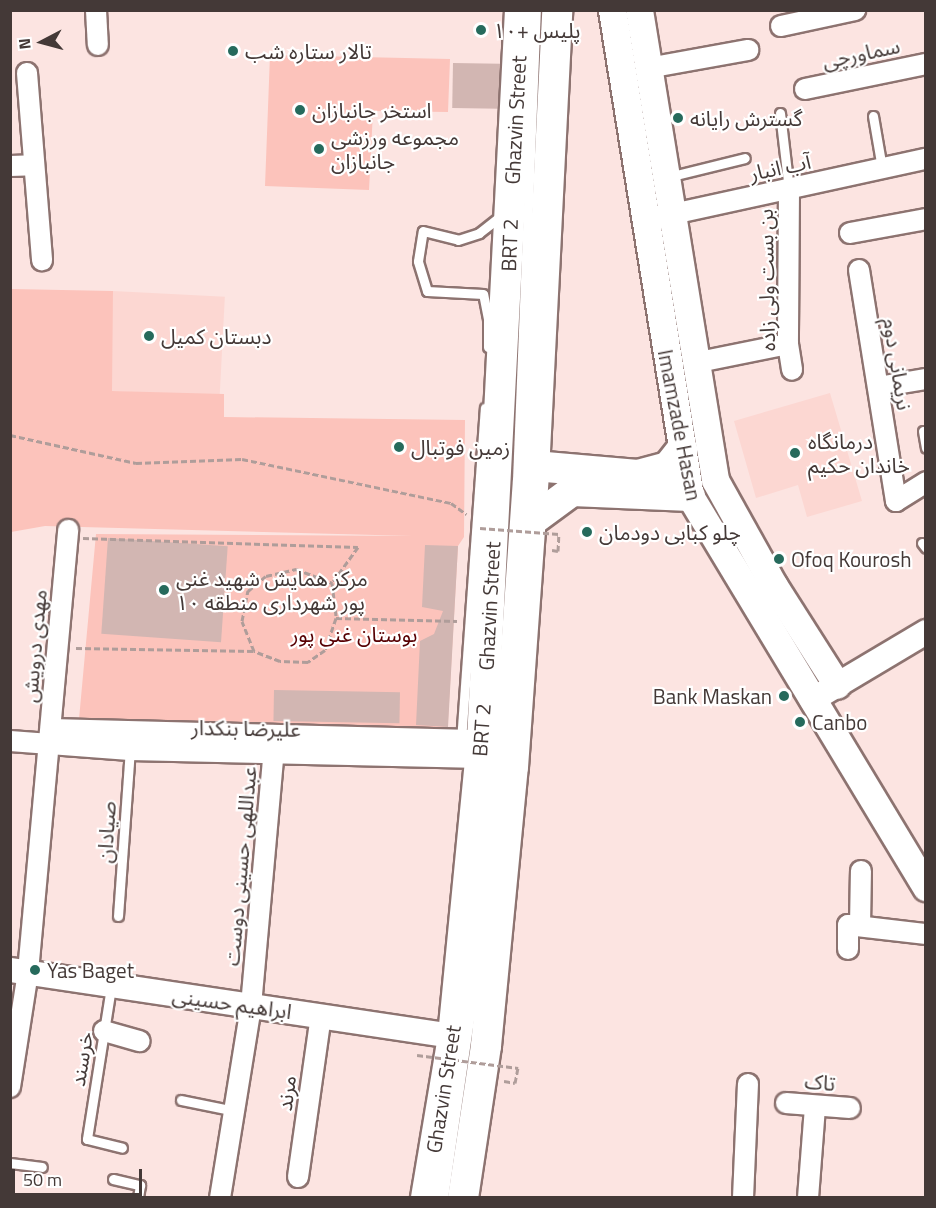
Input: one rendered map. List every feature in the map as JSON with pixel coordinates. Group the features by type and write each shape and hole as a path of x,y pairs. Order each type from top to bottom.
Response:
{"main road":[{"name":"Ghazvin Street","path":"426,1197 453,1036 511,207 520,10"},
{"name":"Ghazvin Street","path":"463,1197 487,1035 513,766 534,466 557,10"},
{"name":"Imamzade Hasan","path":"612,10 690,496 926,887"},
{"name":"Imamzade Hasan","path":"639,10 694,363 715,480 724,503 837,685"},
{"path":"534,466 638,475 668,467 682,449"},
{"path":"530,522 572,491 690,496"}],"street":[{"path":"96,10 98,45"},
{"path":"781,26 855,10"},
{"path":"648,68 748,50"},
{"name":"سماورچی","path":"805,89 926,64"},
{"path":"27,73 42,260"},
{"name":"آب انبار","path":"645,220 926,159"},
{"path":"10,166 33,165"},
{"name":"بن بست ولی زاده","path":"789,190 788,344 792,370"},
{"path":"850,233 926,219"},
{"name":"نریمانی دوم","path":"859,270 896,501 926,482"},
{"path":"694,363 788,344"},
{"path":"878,387 926,379"},
{"name":"مهدی درویش","path":"10,1087 19,971 50,738 67,534"},
{"path":"812,700 926,632"},
{"name":"علیرضا بنکدار","path":"50,738 130,750 275,744"},
{"name":"علیرضا بنکدار","path":"10,741 50,738 475,746"},
{"name":"عبداللهی حسینی دوست","path":"220,1197 251,1006 275,744"},
{"path":"860,926 861,871"},
{"path":"848,949 848,925 926,934"},
{"name":"ابراهیم حسینی","path":"19,971 453,1036"},
{"name":"مرند","path":"298,1177 321,1016"},
{"path":"104,1031 140,1041"},
{"path":"743,1197 748,1084"},
{"name":"تاک","path":"786,1103 850,1108"},
{"path":"808,1197 815,1106"}],"lane":[{"name":"BRT 2","path":"443,1197 477,965 498,750 516,480 536,10"},
{"path":"780,113 789,190"},
{"path":"873,116 882,168"},
{"path":"666,178 745,158"},
{"path":"488,361 488,320 483,294 427,291 418,261 423,231 459,240 479,233 511,207"},
{"path":"475,746 468,622 478,524 486,394"},
{"path":"923,431 926,448"},
{"name":"صیادان","path":"118,916 130,750"},
{"name":"خرسند","path":"111,985 87,1139 122,1148"},
{"path":"181,1100 235,1111"},
{"path":"10,1163 42,1167"},
{"path":"113,1179 140,1185 138,1197"}],"path":[{"path":"10,435 136,464 242,459 450,504 478,524 559,534 558,551"},
{"path":"58,648 254,651 280,661 308,662 324,650 336,618 333,584 358,547 67,534"},
{"path":"254,651 242,621 248,591 267,576 296,569 333,584"},
{"path":"336,618 468,622"},
{"path":"417,1055 518,1068 516,1083"}],"shaded area":[{"path":"113,291 225,297 220,397 108,391"},
{"name":"درمانگاه خاندان حکیم","path":"830,393 862,501 807,517 798,485 756,498 734,421"}],"green space":[{"name":"مجموعه ورزشی جانبازان","path":"270,55 450,59 448,112 373,111 369,190 265,186"},
{"name":"بوستان غنی پور","path":"11,289 113,291 112,391 224,394 224,417 465,420 464,537 458,546 447,738 79,719 96,534 413,536 45,526 11,532"}],"building":[{"path":"453,63 501,64 500,109 452,108"},
{"name":"مرکز همایش شهید غنی پور شهرداری منطقه ۱۰","path":"108,538 228,546 221,642 101,634"},
{"path":"425,545 458,546 448,727 416,725 420,641 434,634 443,611 422,607"},
{"path":"274,690 400,692 399,723 273,721"}],"place":[{"name":"پلیس +۱۰","path":"481,30"},
{"name":"تالار ستاره شب","path":"233,51"},
{"name":"استخر جانبازان","path":"300,110"},
{"name":"گسترش رایانه","path":"678,118"},
{"name":"مجموعه ورزشی جانبازان","path":"319,149"},
{"name":"دبستان کمیل","path":"149,336"},
{"name":"زمین فوتبال","path":"399,447"},
{"name":"درمانگاه خاندان حکیم","path":"795,453"},
{"name":"چلو کبابی دودمان","path":"587,532"},
{"name":"Ofoq Kourosh","path":"779,559"},
{"name":"مرکز همایش شهید غنی پور شهرداری منطقه ۱۰","path":"164,590"},
{"name":"Bank Maskan","path":"784,696"},
{"name":"Canbo","path":"800,722"},
{"name":"Yas Baget","path":"35,970"}]}
